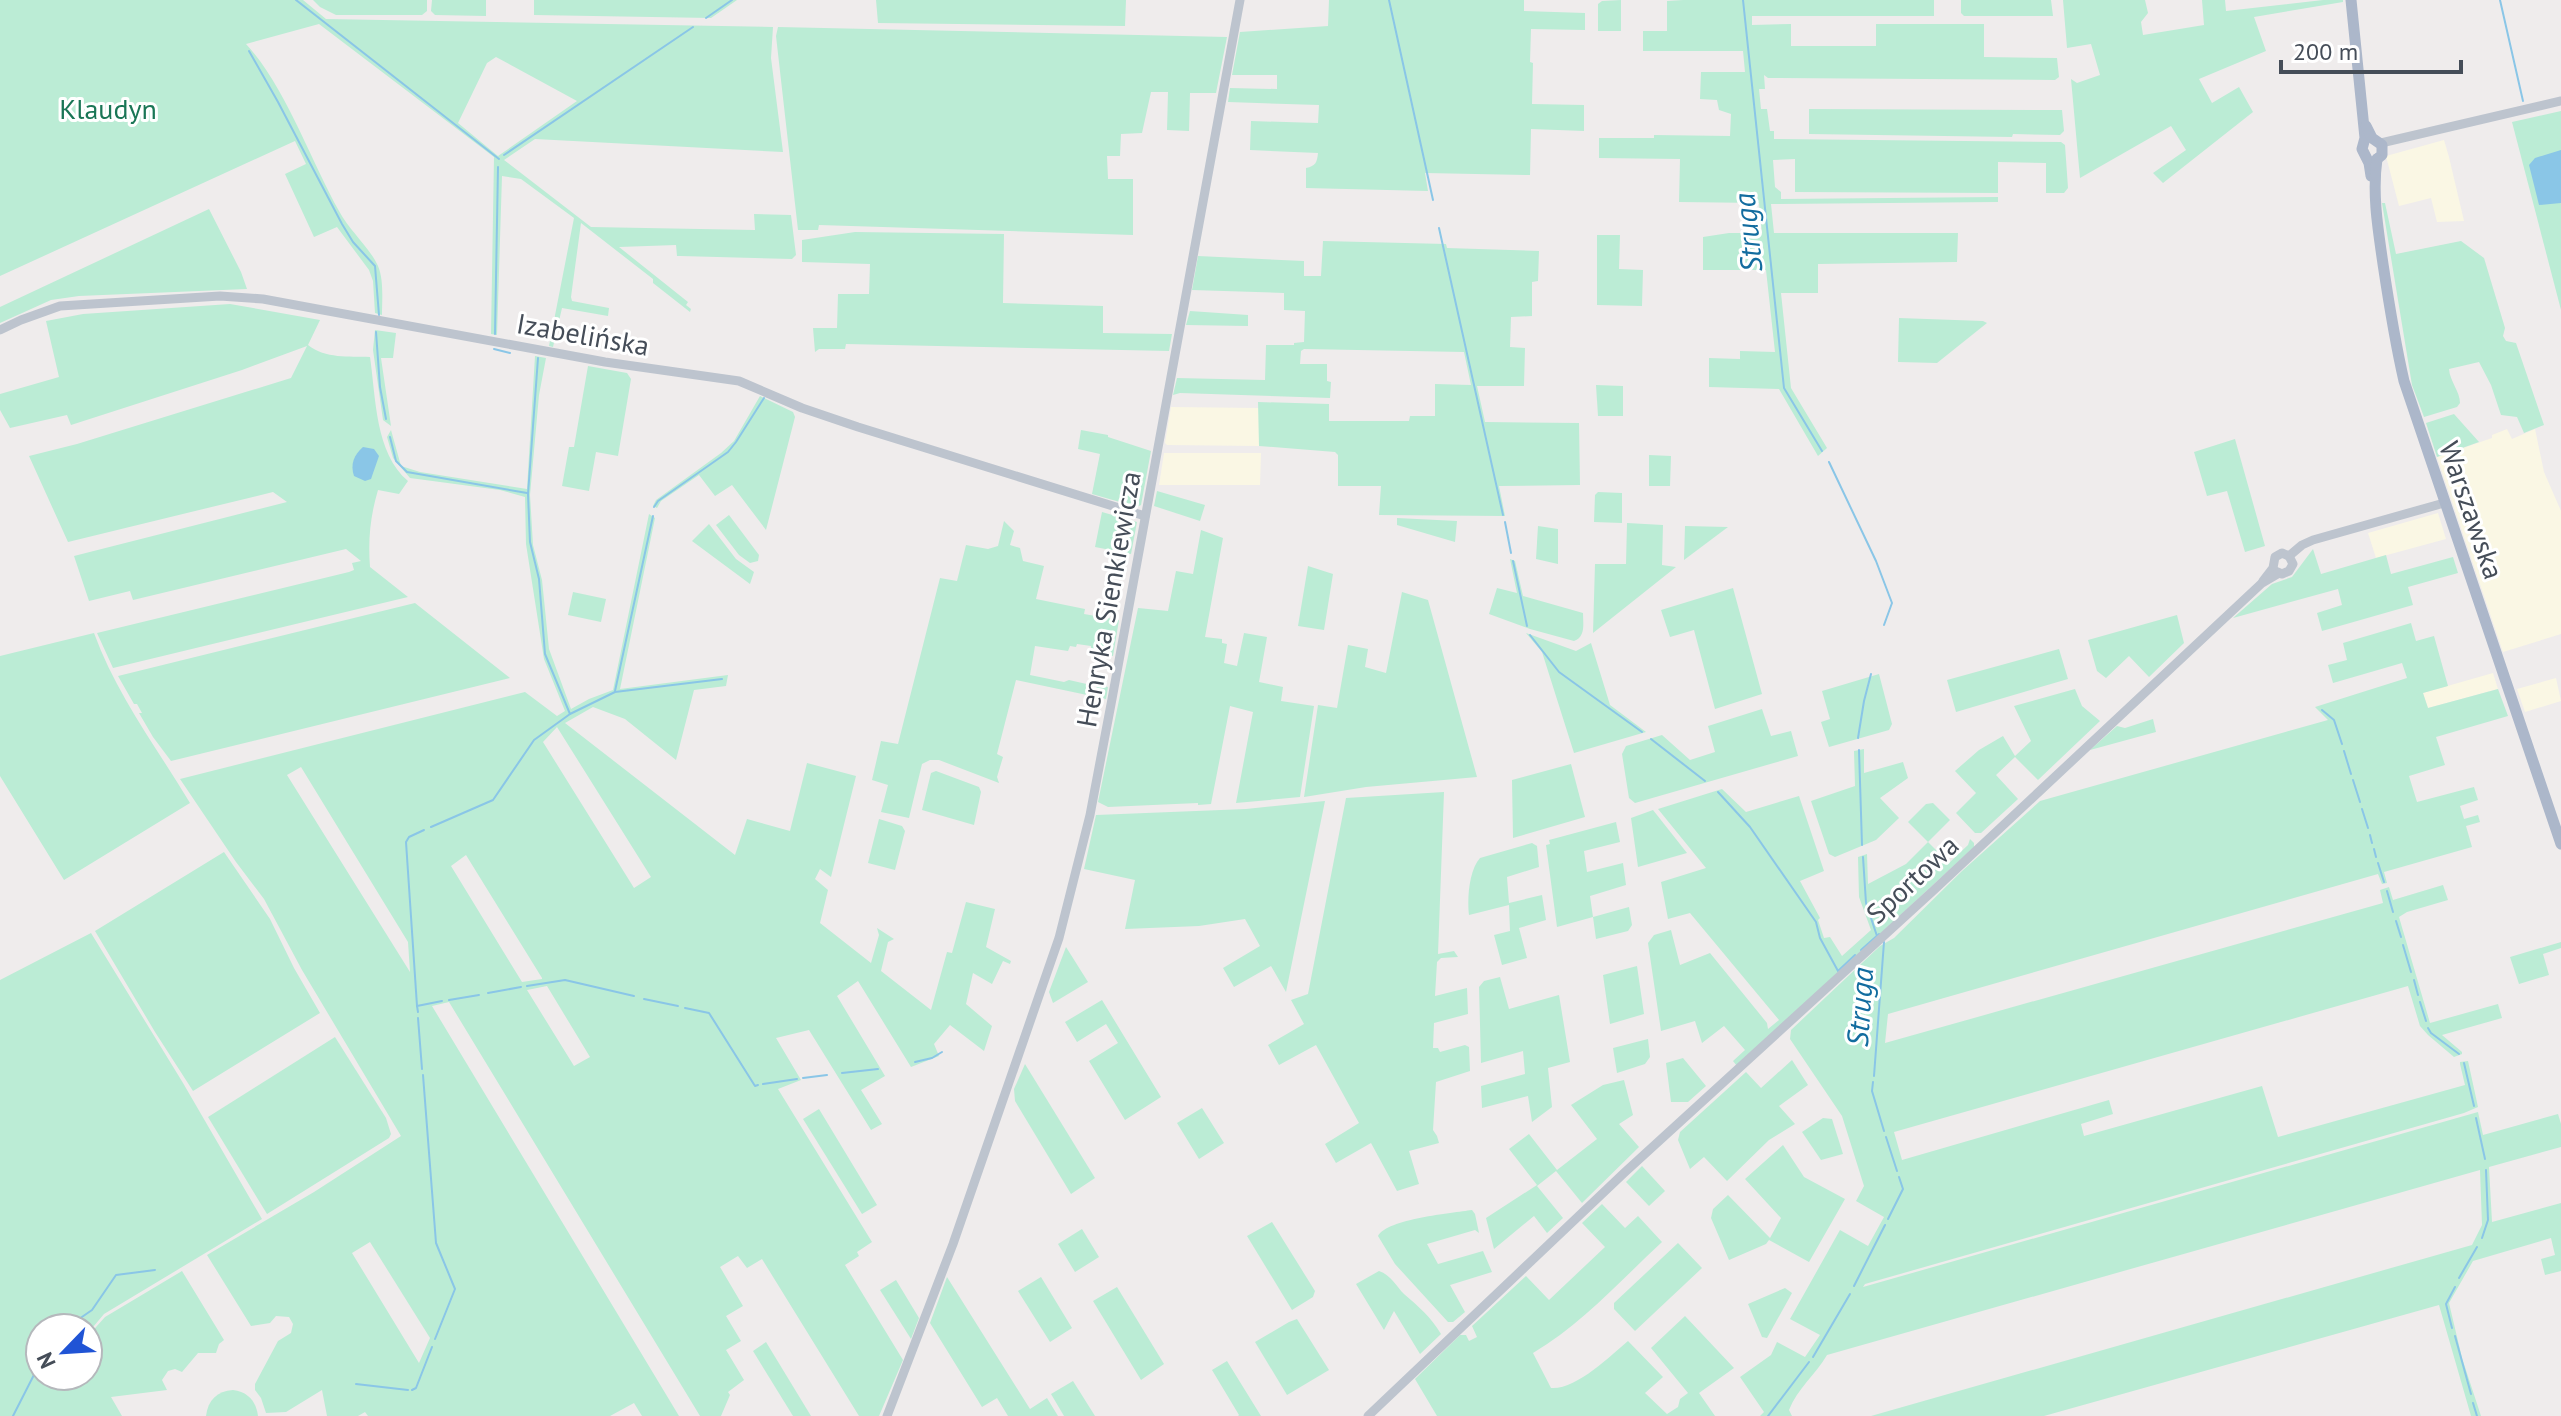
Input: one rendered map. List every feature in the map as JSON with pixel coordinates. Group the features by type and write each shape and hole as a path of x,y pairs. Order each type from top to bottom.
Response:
{"main road":[{"path":"2351,0 2363,121 2374,149"},
{"name":"Warszawska","path":"2374,149 2374,184 2392,330 2401,369 2416,422 2561,844"}],"street":[{"name":"Henryka Sienkiewicza","path":"887,1416 971,1193 1068,909 1094,794 1240,0"},
{"path":"2374,149 2411,137 2561,101"},
{"name":"Izabelińska","path":"0,330 60,306 220,296 272,300 605,362 731,379 858,427 1145,516"},
{"path":"2289,556 2313,540 2444,503"},
{"path":"2282,553 2289,556 2293,564 2291,569 2287,573 2276,570 2272,561 2277,555 2282,553"},
{"name":"Sportowa","path":"1368,1416 1624,1173 1934,890 2276,570"}],"shaded area":[{"path":"2444,140 2464,221 2437,222 2431,198 2399,206 2386,156"},
{"path":"1171,407 1259,408 1259,446 1167,445"},
{"path":"2507,429 2512,439 2535,429 2544,472 2561,511 2561,634 2503,652 2437,457 2492,438 2492,435"},
{"path":"1164,453 1261,453 1260,485 1159,485"},
{"path":"2438,513 2446,539 2376,558 2368,533"},
{"path":"2493,673 2498,689 2428,708 2423,693"},
{"path":"2556,678 2561,701 2525,712 2517,689"}],"green space":[{"name":"Klaudyn","path":"0,0 303,0 326,19 773,27 771,58 783,152 535,139 504,160 591,227 755,230 754,214 791,215 796,255 792,259 677,256 676,245 619,247 688,302 686,305 690,312 581,223 572,301 609,308 608,316 562,308 553,347 549,346 574,218 521,179 502,176 497,335 491,334 494,157 319,24 246,44 285,102 339,211 378,266 382,284 382,315 375,313 373,281 369,270 337,227 314,237 285,174 306,164 295,141 0,276","holes":["496,57 577,101 498,156 458,123 487,63"]},
{"path":"313,0 427,0 427,11 422,15 336,15"},
{"path":"432,0 486,0 486,16 435,15 431,11"},
{"path":"534,0 737,0 711,18 534,15"},
{"path":"876,0 1126,0 1125,26 878,23"},
{"path":"1329,0 1524,0 1524,11 1585,13 1585,30 1531,29 1530,62 1533,63 1532,104 1584,105 1584,131 1531,129 1530,175 1425,173 1428,191 1306,188 1306,168 1315,163 1318,153 1250,150 1251,121 1318,123 1319,105 1228,102 1230,88 1277,89 1277,75 1232,75 1240,32 1328,26"},
{"path":"1621,0 1621,31 1598,31 1598,4"},
{"path":"1934,0 1934,16 1752,16 1752,25 1791,24 1791,46 1876,46 1876,24 1984,24 1984,57 2057,58 2059,77 2055,80 1768,78 1764,75 1765,89 1759,89 1761,109 1767,109 1774,139 2061,142 2065,145 2068,188 2064,193 2046,193 2046,163 1998,162 1998,193 1795,192 1795,159 1773,160 1775,187 1781,192 1781,199 1998,197 1998,202 1771,204 1774,233 1958,233 1957,262 1818,264 1818,293 1781,293 1791,388 1827,448 1818,456 1779,389 1709,387 1709,358 1740,359 1740,351 1775,352 1766,270 1703,270 1703,237 1762,233 1759,203 1679,202 1680,159 1599,158 1599,138 1730,136 1731,114 1719,110 1717,100 1700,99 1701,72 1745,72 1743,51 1643,51 1643,31 1667,31 1667,1"},
{"path":"1961,0 2051,0 2053,16 1964,16"},
{"path":"2063,0 2145,0 2148,13 2141,22 2143,35 2204,25 2202,0 2225,0 2226,11 2323,0 2343,2 2254,17 2266,51 2199,79 2212,103 2239,87 2253,112 2163,183 2153,173 2186,150 2171,126 2080,178 2071,79 2077,83 2100,75 2091,44 2067,48"},
{"path":"778,27 1227,37 1216,93 1190,93 1189,131 1167,130 1168,92 1151,92 1142,133 1121,134 1120,156 1107,156 1108,179 1133,179 1133,235 819,225 818,230 798,230 776,36"},
{"path":"1809,109 2062,110 2064,131 2060,135 2013,134 2012,137 1809,134"},
{"path":"2561,111 2561,310 2512,122"},
{"path":"2382,203 2385,203 2396,254 2461,241 2484,258 2505,328 2503,336 2506,341 2516,343 2544,425 2524,433 2517,417 2501,415 2479,362 2449,369 2460,399 2457,407 2424,417 2412,385"},
{"path":"209,209 247,289 79,296 51,300 0,323 0,307"},
{"path":"855,232 1004,234 1003,303 1103,306 1103,333 1172,334 1169,351 846,344 845,349 819,349 815,352 813,328 837,328 838,294 869,294 870,264 802,262 802,240"},
{"path":"1597,235 1620,235 1619,269 1643,270 1642,306 1597,305"},
{"path":"1323,241 1446,244 1447,248 1539,251 1538,281 1532,282 1532,316 1511,317 1510,347 1525,348 1524,386 1477,386 1485,422 1579,423 1580,485 1499,486 1505,516 1379,515 1381,486 1338,486 1338,455 1335,452 1259,446 1258,402 1329,404 1329,421 1409,421 1410,416 1435,416 1435,384 1471,385 1464,352 1304,349 1300,364 1327,364 1327,381 1331,382 1330,398 1173,395 1177,378 1265,380 1266,345 1304,342 1305,311 1284,310 1284,293 1192,290 1198,256 1304,261 1304,276 1321,276"},
{"path":"230,304 320,320 308,345 330,355 370,357 383,440 389,456 408,481 399,494 378,490 370,528 370,567 408,597 113,668 97,633 349,572 354,570 352,563 361,561 346,549 133,600 130,591 89,601 74,556 287,502 273,492 68,542 29,456 291,378 307,346 71,425 67,415 10,428 0,410 0,394 59,377 46,321 83,314"},
{"path":"1190,311 1248,315 1248,326 1186,325"},
{"path":"1899,318 1987,323 1937,363 1898,362"},
{"path":"375,330 396,333 393,358 381,358 391,426 383,420 373,350"},
{"path":"535,356 546,358 539,395 530,495 533,545 542,580 549,649 571,709 613,690 649,514 655,518 620,689 728,675 726,686 694,690 676,760 625,719 593,707 565,723 735,855 747,819 790,831 807,763 856,776 831,877 820,869 815,879 828,890 820,923 871,963 879,935 877,928 894,939 888,942 881,971 931,1010 947,952 952,953 966,902 995,909 986,947 1011,961 1010,964 1003,961 992,984 973,973 966,1004 992,1026 984,1051 950,1025 934,1044 939,1056 911,1067 858,981 837,996 885,1076 861,1090 882,1124 871,1130 809,1030 776,1038 801,1080 778,1089 872,1242 845,1265 903,1360 879,1416 859,1416 762,1259 747,1268 738,1256 720,1267 743,1306 726,1316 741,1341 726,1350 744,1380 728,1392 730,1395 721,1416 700,1416 449,1002 432,1006 679,1416 642,1416 634,1403 610,1416 368,1416 365,1412 358,1416 327,1416 322,1390 286,1412 266,1413 255,1390 255,1384 278,1341 291,1333 293,1324 289,1317 276,1316 270,1323 251,1326 207,1255 401,1136 302,970 264,899 180,779 525,692 557,716 565,711 544,659 526,544 525,497 500,490 410,478 393,458 387,437 391,430 401,466 420,472 527,489","holes":["557,727 651,877 634,888 543,742","301,767 408,942 410,972 287,775","466,855 542,979 522,982 451,866","547,986 590,1057 574,1066 527,990","370,1242 430,1338 419,1363 352,1253"]},
{"path":"588,366 627,373 631,379 618,456 596,452 589,491 562,486 569,447 574,447"},
{"path":"1596,385 1623,386 1623,416 1598,416"},
{"path":"760,396 793,412 795,417 766,530 732,485 715,496 699,475 661,501 657,508 653,506 656,500 734,441"},
{"path":"2454,414 2479,442 2437,457 2426,423"},
{"path":"1081,430 1108,435 1151,451 1141,505 1137,507 1092,494 1100,454 1078,449"},
{"path":"2235,439 2265,546 2245,552 2227,491 2207,496 2194,452"},
{"path":"1649,455 1671,456 1670,486 1649,486"},
{"path":"1157,491 1205,505 1200,521 1154,506"},
{"path":"1598,492 1622,493 1622,523 1594,522 1595,495"},
{"path":"1102,512 1137,522 1131,554 1095,547"},
{"path":"729,515 759,555 758,561 750,563 739,555 716,525"},
{"path":"1397,518 1457,521 1455,542 1397,525"},
{"path":"1004,521 1014,531 1010,545 1020,548 1023,561 1044,566 1036,599 1085,609 1084,614 1119,620 1113,656 1091,653 1091,646 1077,644 1076,647 1070,646 1068,651 1035,646 1030,675 1064,682 1069,680 1096,689 1097,685 1108,687 1106,699 1016,680 997,754 1003,757 997,777 999,783 939,760 930,760 922,764 909,818 881,812 888,785 872,780 881,741 898,744 940,578 957,581 966,545 988,549 998,546"},
{"path":"1627,523 1663,525 1662,565 1676,567 1593,633 1595,564 1626,564"},
{"path":"709,524 736,559 754,572 750,584 692,541"},
{"path":"1538,526 1558,529 1558,564 1536,559"},
{"path":"1685,526 1728,527 1684,560"},
{"path":"1201,530 1223,538 1205,637 1222,639 1222,643 1227,644 1224,663 1237,666 1244,633 1267,637 1259,682 1283,687 1281,701 1314,706 1300,797 1236,803 1253,712 1230,706 1211,804 1108,807 1098,802 1138,608 1168,611 1176,571 1193,574"},
{"path":"2313,549 2321,574 2386,555 2391,574 2453,557 2458,573 2408,587 2413,605 2322,631 2317,613 2342,605 2338,589 2233,618 2272,584 2292,577"},
{"path":"1510,559 1515,561 1523,596 1583,613 1583,629 1578,639 1574,641 1530,629 1489,614 1497,588 1517,593"},
{"path":"1308,566 1333,574 1324,630 1298,626"},
{"path":"1733,588 1762,694 1715,709 1694,630 1670,637 1661,610"},
{"path":"573,592 606,599 601,622 568,615"},
{"path":"1402,592 1428,600 1477,777 1366,787 1304,797 1318,705 1337,708 1348,645 1368,649 1365,667 1386,673"},
{"path":"415,603 510,678 171,761 153,737 137,704 134,704 118,676"},
{"path":"2177,615 2184,643 2149,677 2129,656 2106,678 2097,671 2088,640"},
{"path":"2411,623 2416,641 2434,636 2448,686 2423,693 2428,708 2498,689 2508,716 2436,737 2445,765 2409,776 2417,802 2474,787 2478,800 2460,806 2464,819 2478,815 2480,822 2466,826 2472,847 2384,872 2387,883 2382,884 2378,874 1888,1014 1885,1043 2383,903 2380,890 2389,887 2393,900 2443,885 2448,900 2399,917 2430,1023 2498,1004 2502,1018 2442,1035 2462,1052 2454,1057 2420,1026 2408,986 1894,1132 1902,1160 2109,1100 2113,1114 2081,1124 2084,1136 2262,1086 2278,1137 2465,1085 2460,1062 2468,1061 2478,1107 1863,1287 2478,1112 2483,1135 2558,1114 2561,1147 2489,1167 2492,1222 2561,1203 2561,1271 2545,1275 2541,1259 2555,1255 2551,1238 2473,1261 2449,1303 2462,1358 2481,1416 2471,1416 2439,1305 2044,1416 1871,1416 2472,1245 2482,1225 2480,1170 1827,1355 1792,1402 1789,1410 1792,1416 1760,1416 1764,1412 1740,1377 1771,1355 1777,1342 1805,1357 1820,1335 1790,1319 1840,1230 1868,1246 1884,1217 1856,1201 1864,1186 1842,1116 1790,1039 1791,1030 2040,801 2328,720 2315,707 2407,678 2402,663 2333,683 2328,665 2347,660 2343,643"},
{"path":"94,633 125,699 190,803 64,880 0,776 0,656"},
{"path":"1526,633 1576,651 1591,643 1610,705 1646,732 1574,753 1542,652"},
{"path":"2059,649 2068,679 1956,712 1947,680"},
{"path":"1879,674 1892,724 1889,730 1829,747 1821,722 1830,719 1822,691"},
{"path":"2075,689 2082,706 2100,721 2038,780 2015,757 1996,775 2018,799 1981,833 1975,833 1956,813 1976,793 1955,771 1979,750 2003,736 2015,756 2031,741 2014,706"},
{"path":"1762,709 1771,736 1791,731 1798,756 1635,803 1629,798 1622,754 1626,746 1662,735 1690,760 1715,752 1708,726"},
{"path":"2153,719 2156,732 2090,750 2117,726 2125,728"},
{"path":"1864,749 1864,773 1903,762 1908,778 1880,798 1899,818 1876,840 1835,857 1829,854 1811,801 1855,786 1854,751"},
{"path":"1571,764 1585,817 1513,838 1512,780"},
{"path":"936,771 979,787 981,792 974,825 922,810 931,773"},
{"path":"1722,789 1746,812 1799,796 1824,871 1800,881 1820,918 1824,938 1830,937 1842,956 1871,930 1859,897 1858,857 1867,854 1868,884 1906,864 1928,842 1949,863 1968,845 1970,839 1974,843 1974,847 1737,1066 1733,1061 1745,1050 1724,1026 1702,1043 1695,1021 1661,1031 1648,943 1654,935 1671,930 1680,965 1710,953 1767,1023 1768,1029 1779,1020 1690,913 1668,919 1661,882 1706,868 1658,809"},
{"path":"1444,792 1438,954 1454,951 1458,957 1441,958 1437,962 1435,996 1467,988 1468,1014 1434,1023 1433,1048 1438,1048 1440,1052 1465,1045 1469,1047 1470,1071 1436,1082 1433,1130 1439,1143 1409,1151 1419,1184 1397,1191 1371,1143 1336,1163 1325,1144 1359,1123 1316,1045 1279,1065 1268,1045 1304,1024 1291,1000 1308,994 1346,798"},
{"path":"1325,801 1286,992 1271,966 1234,987 1223,968 1260,946 1245,919 1199,926 1125,929 1135,880 1084,869 1096,815 1246,809"},
{"path":"1933,803 1950,820 1928,842 1908,822 1926,804"},
{"path":"1653,810 1687,853 1638,867 1631,818"},
{"path":"879,819 902,826 905,831 895,870 868,863"},
{"path":"1616,822 1620,842 1584,851 1587,872 1623,863 1626,885 1590,896 1593,917 1557,927 1546,845 1550,844 1549,840"},
{"path":"1532,843 1537,846 1539,867 1507,877 1509,903 1542,895 1546,920 1519,928 1527,958 1502,965 1494,935 1510,931 1509,905 1469,915 1471,877 1480,858"},
{"path":"224,852 270,919 320,1013 193,1091 95,931"},
{"path":"1629,907 1632,925 1628,931 1596,939 1593,917"},
{"path":"91,933 262,1219 104,1314 24,1312 24,1392 104,1392 104,1318 182,1271 224,1340 216,1353 198,1353 182,1372 175,1369 168,1371 162,1380 167,1390 111,1397 122,1416 0,1416 0,980"},
{"path":"2561,942 2561,948 2543,954 2549,975 2519,984 2510,957"},
{"path":"1066,947 1088,982 1053,1003 1049,992"},
{"path":"1637,966 1644,1014 1610,1024 1603,975"},
{"path":"1500,977 1509,1009 1559,995 1570,1062 1548,1068 1552,1107 1532,1122 1528,1096 1482,1108 1481,1086 1525,1074 1523,1051 1481,1063 1479,987 1484,981"},
{"path":"1102,1000 1161,1097 1125,1120 1089,1061 1118,1043 1106,1024 1077,1042 1065,1022"},
{"path":"335,1037 386,1118 391,1134 267,1214 208,1117"},
{"path":"1648,1039 1650,1057 1645,1064 1617,1073 1613,1048"},
{"path":"1683,1058 1706,1086 1688,1102 1671,1102 1666,1063"},
{"path":"1792,1060 1808,1085 1779,1106 1795,1124 1769,1140 1727,1181 1704,1157 1690,1169 1678,1140 1680,1132 1746,1072 1761,1088"},
{"path":"1025,1064 1095,1178 1071,1194 1015,1101 1014,1089"},
{"path":"1624,1080 1633,1115 1619,1124 1639,1147 1582,1203 1556,1171 1537,1186 1563,1218 1547,1233 1534,1216 1494,1249 1486,1218 1537,1185 1509,1149 1529,1134 1557,1170 1597,1139 1571,1105 1603,1085"},
{"path":"1202,1108 1224,1143 1199,1159 1177,1123"},
{"path":"819,1109 877,1205 862,1214 803,1119"},
{"path":"1823,1118 1832,1119 1843,1154 1821,1160 1802,1132"},
{"path":"1783,1145 1804,1177 1845,1199 1809,1262 1769,1240 1729,1260 1711,1218 1713,1209 1728,1195 1770,1238 1781,1218 1745,1179"},
{"path":"1642,1166 1665,1191 1649,1206 1626,1182"},
{"path":"1602,1204 1625,1228 1638,1216 1662,1242 1585,1315 1533,1353 1551,1388 1582,1378 1628,1341 1663,1377 1645,1393 1667,1414 1678,1407 1680,1399 1688,1393 1651,1348 1685,1316 1734,1368 1699,1393 1715,1416 1437,1416 1415,1379 1460,1335 1466,1335 1469,1341 1477,1337 1472,1326 1526,1276 1549,1300 1605,1247 1582,1223"},
{"path":"1472,1210 1479,1233 1475,1230 1427,1244 1438,1264 1483,1251 1492,1272 1450,1285 1465,1312 1453,1322 1448,1322 1395,1264 1378,1236 1384,1230 1406,1221"},
{"path":"1272,1222 1315,1291 1313,1297 1292,1310 1247,1236"},
{"path":"1082,1229 1099,1257 1075,1272 1058,1244"},
{"path":"1678,1243 1702,1268 1635,1331 1614,1309 1614,1303"},
{"path":"1379,1271 1424,1312 1441,1334 1420,1354 1394,1311 1384,1330 1356,1284"},
{"path":"947,1277 1030,1409 1047,1398 1058,1416 1008,1416 997,1398 982,1407 930,1323"},
{"path":"1041,1277 1072,1328 1050,1342 1018,1291"},
{"path":"896,1280 919,1318 911,1339 880,1290"},
{"path":"1117,1287 1164,1364 1141,1380 1093,1301"},
{"path":"1785,1288 1792,1293 1767,1338 1762,1337 1748,1304"},
{"path":"1297,1319 1329,1370 1287,1395 1255,1342"},
{"path":"766,1342 811,1416 793,1416 753,1351"},
{"path":"1227,1361 1261,1416 1238,1416 1212,1370"},
{"path":"1073,1381 1095,1416 1064,1416 1051,1394"},
{"path":"233,1390 250,1398 258,1416 206,1416 214,1397"}],"water":[{"path":"2561,150 2561,203 2539,205 2529,165 2535,158"},
{"path":"363,447 374,449 379,456 371,479 365,481 354,476 352,468 355,457"}],"waterway":[{"path":"296,0 499,159"},
{"path":"706,18 732,0"},
{"path":"1389,0 1433,200"},
{"name":"Struga","path":"1743,0 1784,388 1822,451"},
{"path":"2500,0 2523,101"},
{"path":"504,155 693,27"},
{"path":"249,51 342,224 353,242 375,266 379,315"},
{"path":"495,334 498,167"},
{"path":"1439,228 1503,515"},
{"path":"376,332 386,419"},
{"path":"494,349 510,353"},
{"path":"538,358 528,494 530,542 539,579 545,654 570,714"},
{"path":"654,507 658,501 728,452 764,398"},
{"path":"390,437 396,461 407,472 527,493"},
{"name":"Struga","path":"1829,462 1876,561 1892,603 1884,625"},
{"path":"615,691 653,516"},
{"path":"1505,522 1511,553"},
{"path":"1513,561 1527,626"},
{"path":"1530,635 1559,672 1642,732"},
{"name":"Struga","path":"1858,738 1871,674"},
{"path":"431,827 493,800 534,740 570,714 615,692 722,679"},
{"path":"2322,710 2334,720 2342,744"},
{"path":"1651,739 1705,781"},
{"name":"Struga","path":"1859,750 1862,845"},
{"path":"2344,751 2351,774"},
{"path":"2353,780 2360,802"},
{"path":"1718,792 1750,827 1816,922 1820,938 1838,971 1855,955"},
{"path":"2362,809 2368,828"},
{"path":"417,1006 406,842 409,837 424,830"},
{"path":"2370,835 2372,843"},
{"path":"2374,849 2376,857"},
{"name":"Struga","path":"1863,857 1866,903 1877,936"},
{"path":"2378,863 2384,882"},
{"path":"2387,891 2393,912"},
{"path":"2396,921 2401,937"},
{"path":"1861,950 1879,934"},
{"name":"Struga","path":"1874,1076 1884,942"},
{"path":"2403,945 2411,972"},
{"path":"527,986 565,980 634,996"},
{"path":"2414,980 2418,995"},
{"path":"488,993 521,987"},
{"path":"449,1000 479,995"},
{"path":"644,999 678,1006"},
{"path":"418,1012 417,1006 442,1001"},
{"path":"2420,1002 2426,1021"},
{"path":"685,1008 709,1013 755,1086 758,1085"},
{"path":"418,1018 422,1069"},
{"path":"2428,1028 2459,1054"},
{"path":"915,1062 942,1052"},
{"path":"2464,1063 2474,1106"},
{"path":"842,1073 878,1069"},
{"path":"423,1075 436,1243 455,1289 435,1339"},
{"path":"803,1078 827,1075"},
{"path":"763,1084 797,1079"},
{"name":"Struga","path":"1873,1082 1872,1091 1884,1131"},
{"path":"2476,1118 2485,1159"},
{"name":"Struga","path":"1886,1137 1897,1171"},
{"path":"2482,1238 2488,1220 2486,1170"},
{"name":"Struga","path":"1888,1219 1903,1189 1899,1177"},
{"name":"Struga","path":"1854,1286 1885,1225"},
{"path":"2459,1278 2477,1247"},
{"path":"89,1312 116,1275 155,1270"},
{"path":"2452,1328 2446,1304 2455,1287"},
{"name":"Struga","path":"1813,1357 1850,1294"},
{"path":"2455,1336 2471,1394"},
{"path":"412,1390 416,1388 432,1347"},
{"name":"Struga","path":"1768,1416 1809,1362"},
{"path":"356,1384 408,1390"},
{"path":"13,1416 25,1392"},
{"path":"2473,1403 2477,1416"}]}
